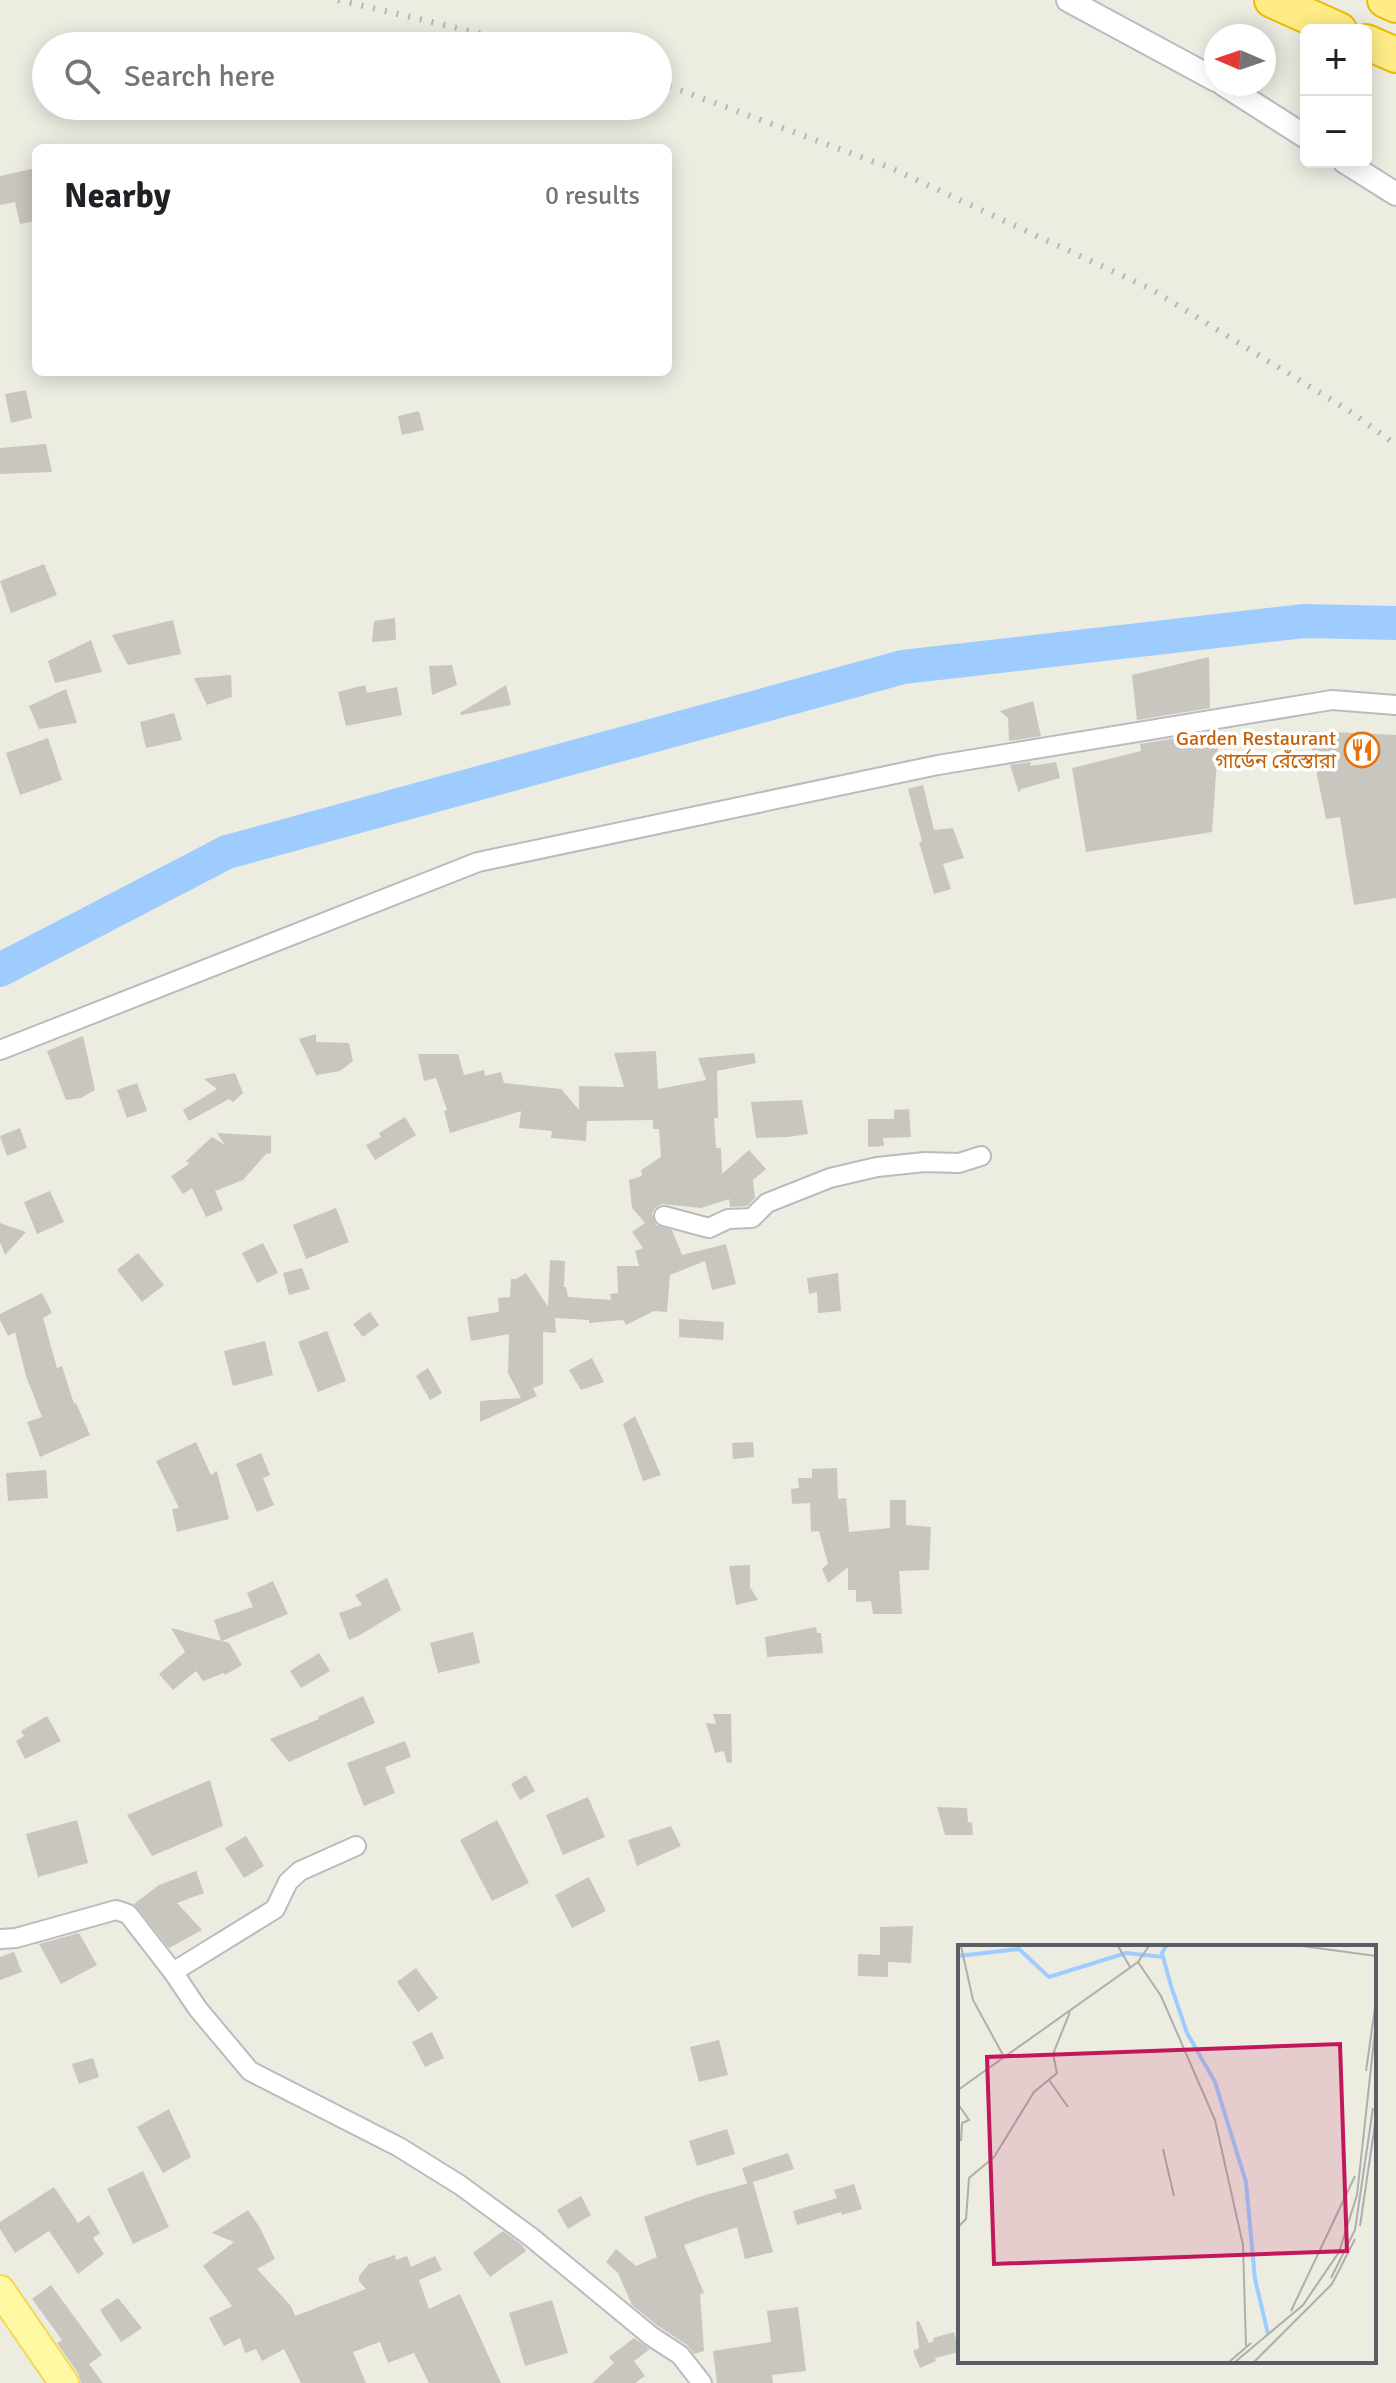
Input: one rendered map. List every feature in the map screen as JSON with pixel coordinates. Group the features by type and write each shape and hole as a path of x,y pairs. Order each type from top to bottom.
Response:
{"highway":[{"path":"1272,0 1326,24"},
{"path":"1385,0 1396,5"},
{"path":"1372,45 1396,55"}],"main road":[{"path":"0,2290 64,2383"}],"street":[{"path":"1068,0 1204,74"},
{"path":"1242,96 1300,133"},
{"path":"1355,168 1396,194"},
{"path":"0,1050 478,862 938,765 1332,700 1396,705"},
{"path":"664,1216 709,1228 728,1219 752,1218 767,1203 830,1178 877,1167 925,1162 959,1163 981,1156"},
{"path":"173,1972 275,1909 288,1882 300,1871 356,1846"},
{"path":"0,1939 16,1938 116,1910 128,1914 198,2009 250,2071 399,2147 460,2185 531,2237 651,2336 680,2355 702,2383"}],"building":[{"path":"32,169 32,222 20,224 15,202 0,205 0,176"},
{"path":"26,390 32,418 11,423 5,394"},
{"path":"419,411 424,430 402,435 398,416"},
{"path":"46,444 52,472 0,474 0,448"},
{"path":"44,564 57,595 11,613 0,581"},
{"path":"395,618 396,640 372,642 374,621"},
{"path":"173,620 181,654 128,665 112,635"},
{"path":"91,640 102,672 55,683 48,661"},
{"path":"1209,657 1210,708 1137,720 1132,675"},
{"path":"452,665 457,685 432,695 429,666"},
{"path":"231,675 232,697 207,705 194,678"},
{"path":"365,685 367,693 397,687 402,715 346,726 338,692"},
{"path":"506,685 511,705 461,715 460,713"},
{"path":"66,689 77,723 39,729 29,706"},
{"path":"1033,701 1041,736 1009,741 1008,718 1000,711"},
{"path":"174,713 182,740 146,748 140,722"},
{"path":"1219,731 1212,832 1086,852 1072,768 1141,751 1140,744"},
{"path":"1308,731 1396,735 1396,898 1354,905 1340,817 1326,819"},
{"path":"48,738 62,780 20,795 6,753"},
{"path":"1031,762 1030,766 1056,762 1060,778 1021,789 1019,793 1010,765"},
{"path":"923,785 934,830 953,828 964,858 943,864 951,889 934,894 908,789"},
{"path":"316,1034 316,1042 349,1043 353,1061 340,1071 317,1077 299,1039"},
{"path":"83,1036 95,1090 81,1098 66,1100 47,1051"},
{"path":"656,1051 658,1089 706,1080 698,1058 754,1053 756,1063 717,1071 718,1118 714,1118 716,1148 721,1148 722,1174 749,1150 766,1169 753,1180 755,1198 747,1206 730,1207 729,1199 701,1208 662,1204 652,1214 656,1225 672,1230 682,1255 726,1244 736,1284 712,1290 705,1261 670,1275 667,1312 654,1311 626,1325 623,1320 589,1323 589,1320 555,1318 556,1333 543,1332 543,1384 533,1388 537,1396 480,1422 480,1401 521,1398 508,1373 509,1334 471,1341 467,1317 499,1312 498,1298 510,1297 511,1279 526,1273 548,1307 550,1260 565,1261 564,1287 568,1297 611,1300 610,1294 618,1293 617,1266 639,1266 635,1251 643,1248 632,1232 645,1223 632,1208 629,1180 642,1176 641,1170 661,1157 659,1129 653,1129 653,1120 587,1121 586,1141 551,1138 552,1131 519,1128 521,1111 450,1133 444,1111 447,1110 436,1078 424,1081 418,1054 458,1054 464,1075 484,1070 485,1076 501,1072 504,1083 561,1089 579,1110 579,1086 624,1087 614,1053"},
{"path":"235,1073 243,1093 233,1102 229,1099 189,1121 183,1110 217,1089 204,1079"},
{"path":"137,1083 147,1111 127,1118 117,1090"},
{"path":"802,1100 808,1134 756,1138 751,1102"},
{"path":"909,1109 911,1137 883,1138 884,1146 868,1147 868,1119 894,1119 894,1110"},
{"path":"405,1117 416,1135 375,1160 366,1145"},
{"path":"20,1128 27,1148 7,1156 0,1136"},
{"path":"217,1133 271,1136 271,1153 266,1154 243,1180 215,1191 223,1210 206,1217 192,1188 183,1194 171,1176 189,1164 186,1161 212,1137 225,1145"},
{"path":"50,1191 64,1222 37,1234 24,1202"},
{"path":"336,1208 349,1242 306,1259 293,1225"},
{"path":"0,1223 26,1232 5,1255 0,1242"},
{"path":"263,1243 278,1273 257,1283 242,1253"},
{"path":"138,1253 164,1285 142,1302 117,1270"},
{"path":"302,1268 310,1289 289,1295 283,1273"},
{"path":"838,1273 841,1311 818,1313 817,1292 809,1294 807,1278"},
{"path":"42,1293 52,1313 43,1318 57,1368 62,1366 74,1404 90,1435 40,1457 27,1422 42,1417 26,1376 15,1332 8,1336 0,1314"},
{"path":"370,1312 379,1325 363,1337 353,1324"},
{"path":"679,1319 724,1322 723,1340 679,1337"},
{"path":"327,1331 346,1381 318,1392 298,1342"},
{"path":"265,1341 273,1375 233,1386 224,1351"},
{"path":"592,1358 604,1382 581,1390 569,1370"},
{"path":"428,1368 442,1393 430,1400 416,1376"},
{"path":"635,1416 661,1475 643,1481 623,1424"},
{"path":"196,1442 211,1475 217,1471 229,1519 177,1532 172,1509 179,1508 156,1461"},
{"path":"753,1442 754,1457 733,1459 732,1443"},
{"path":"261,1453 270,1475 263,1478 274,1505 257,1512 236,1464"},
{"path":"837,1468 838,1499 846,1498 849,1532 890,1528 890,1500 906,1500 906,1525 931,1527 929,1570 899,1571 902,1614 873,1614 871,1601 856,1602 856,1590 848,1590 848,1567 828,1583 822,1569 828,1564 819,1531 811,1532 810,1503 792,1504 791,1489 799,1488 798,1478 812,1478 812,1469"},
{"path":"46,1470 48,1498 8,1501 6,1473"},
{"path":"750,1565 750,1587 758,1600 736,1605 729,1566"},
{"path":"387,1578 401,1610 349,1640 339,1613 362,1605 355,1595"},
{"path":"273,1581 288,1614 222,1641 229,1643 242,1665 225,1675 203,1681 196,1671 173,1690 159,1674 185,1652 171,1628 221,1641 214,1620 253,1607 247,1593"},
{"path":"816,1627 817,1633 821,1633 823,1653 767,1657 765,1637"},
{"path":"473,1632 480,1663 438,1673 430,1643"},
{"path":"319,1653 330,1671 301,1688 290,1671"},
{"path":"363,1696 375,1723 289,1762 270,1739 319,1719"},
{"path":"713,1714 731,1714 732,1762 727,1763 724,1751 715,1753 706,1723 716,1724"},
{"path":"47,1716 61,1741 25,1759 16,1741 24,1736 21,1731"},
{"path":"405,1741 411,1757 385,1767 395,1793 364,1806 347,1763"},
{"path":"526,1775 535,1791 520,1800 511,1784"},
{"path":"210,1780 223,1826 152,1856 127,1815"},
{"path":"588,1797 605,1837 563,1855 546,1815"},
{"path":"937,1807 967,1808 973,1835 945,1835"},
{"path":"77,1820 88,1863 38,1877 26,1834"},
{"path":"497,1820 529,1883 492,1901 460,1840"},
{"path":"671,1826 681,1846 637,1866 628,1840"},
{"path":"246,1836 264,1866 244,1878 225,1848"},
{"path":"196,1871 204,1893 177,1903 202,1930 169,1948 134,1904 159,1885"},
{"path":"589,1877 606,1911 572,1928 555,1895"},
{"path":"913,1926 911,1963 888,1962 888,1977 858,1976 858,1954 880,1955 880,1927"},
{"path":"79,1933 97,1965 61,1984 39,1944"},
{"path":"14,1952 22,1972 0,1980 0,1957"},
{"path":"416,1968 438,1998 418,2012 397,1982"},
{"path":"432,2032 444,2058 425,2067 412,2042"},
{"path":"719,2040 728,2075 699,2082 690,2047"},
{"path":"93,2058 99,2077 79,2084 72,2064"},
{"path":"169,2109 191,2157 163,2173 137,2127"},
{"path":"727,2129 735,2154 697,2166 689,2141"},
{"path":"788,2153 794,2169 747,2184 742,2168"},
{"path":"143,2171 169,2227 133,2244 107,2189"},
{"path":"753,2182 773,2252 745,2259 737,2227 684,2245 704,2293 700,2294 704,2351 694,2354 687,2345 632,2305 618,2273 606,2262 616,2249 636,2266 657,2257 644,2217"},
{"path":"854,2184 862,2209 797,2225 793,2211 837,2198 834,2190"},
{"path":"54,2187 78,2223 89,2215 100,2233 93,2238 104,2254 78,2274 49,2231 15,2253 0,2229 0,2222"},
{"path":"581,2196 591,2215 568,2229 557,2210"},
{"path":"248,2210 275,2259 257,2269 291,2306 295,2316 366,2289 359,2276 369,2264 395,2255 396,2260 407,2256 411,2267 435,2256 442,2270 419,2280 429,2309 460,2294 501,2383 429,2383 414,2353 388,2363 380,2342 353,2352 366,2383 301,2383 284,2349 262,2361 256,2349 245,2353 240,2338 224,2346 209,2318 232,2306 203,2266 234,2242 212,2233"},
{"path":"503,2231 526,2251 490,2277 473,2253"},
{"path":"51,2285 102,2355 89,2364 103,2383 81,2383 78,2373 57,2343 62,2340 32,2299"},
{"path":"118,2298 142,2328 121,2342 100,2310"},
{"path":"552,2300 568,2353 525,2366 509,2313"},
{"path":"798,2307 806,2371 772,2375 773,2383 717,2383 713,2351 771,2342 767,2311"},
{"path":"919,2321 929,2343 934,2341 933,2338 954,2332 958,2352 935,2358 936,2361 920,2368 913,2351 919,2348 916,2322"},
{"path":"634,2338 650,2349 634,2361 645,2376 635,2383 592,2383 614,2363 609,2357"}],"waterway":[{"path":"0,970 227,852 903,667 1304,621 1396,623"}],"railway":[{"path":"338,0 474,32"},
{"path":"672,87 891,168 1151,289 1351,412 1396,445"}],"place":[{"name":"Garden Restaurant গার্ডেন রেঁস্তোরা","path":"1362,750"}]}
